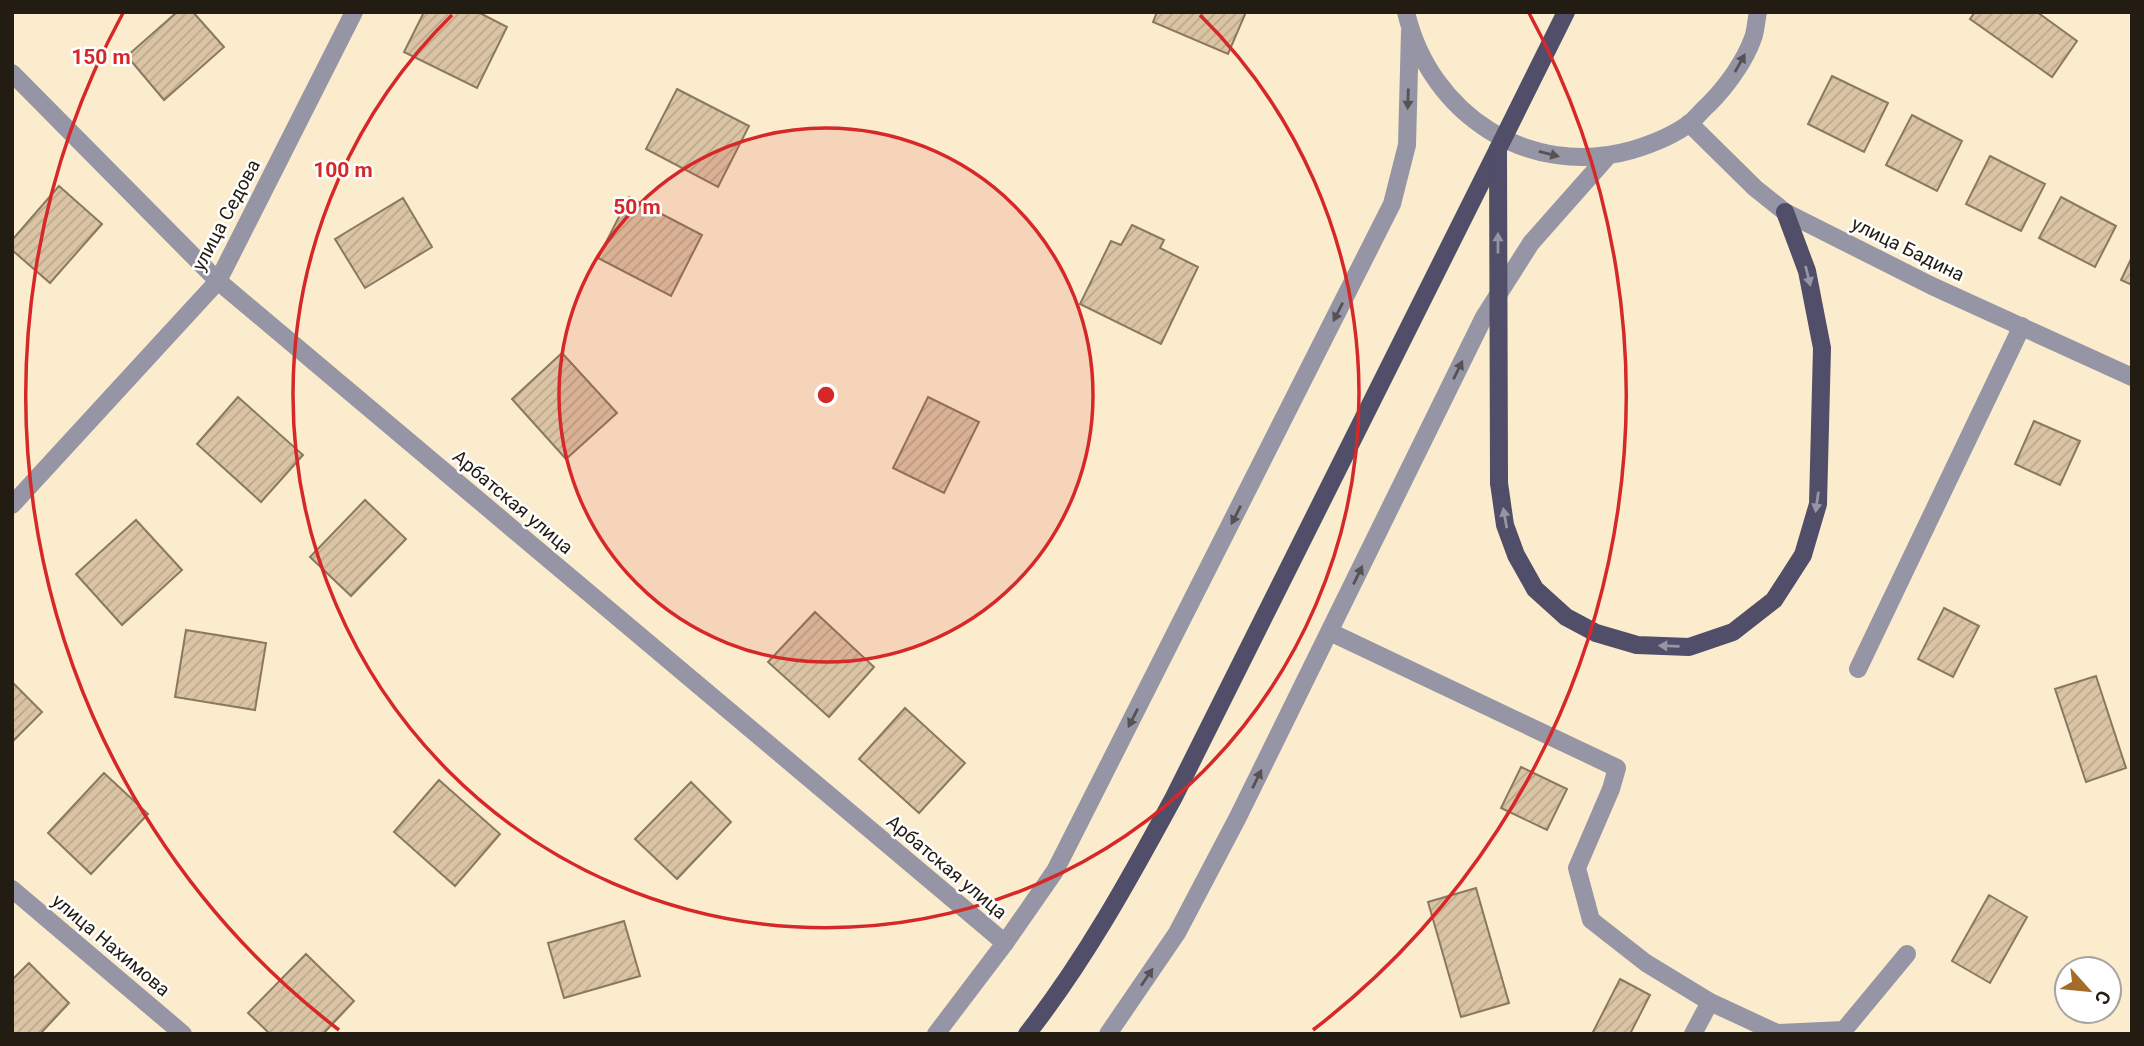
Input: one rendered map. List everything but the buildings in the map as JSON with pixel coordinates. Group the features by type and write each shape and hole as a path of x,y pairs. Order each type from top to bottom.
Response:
{"main road":[{"path":"1027,1034 1053,1000 1119,897 1174,797 1566,12"},
{"path":"1498,149 1499,482 1505,525 1516,555 1535,589 1566,617 1596,632 1637,645 1689,647 1733,632 1774,600 1803,555 1818,504 1822,348 1807,271 1785,212"}],"street":[{"name":"улица Седова","path":"12,505 218,281 354,12"},
{"path":"936,1034 1055,871 1392,204 1407,145 1410,31 1406,12"},
{"path":"1410,31 1432,77 1466,115 1508,142 1557,157 1608,156 1650,145 1689,123 1727,86 1753,39 1758,12"},
{"name":"Арбатская улица","path":"12,73 218,281 1005,943"},
{"name":"улица Бадина","path":"1689,123 1755,188 1785,212 1932,286 2132,377"},
{"path":"1108,1034 1177,933 1238,817 1484,317 1531,243 1608,156"},
{"path":"1858,669 2022,326"},
{"path":"1329,632 1617,768 1611,789 1577,868 1591,920 1646,963 1710,1002 1777,1033 1844,1030 1907,954"},
{"name":"улица Нахимова","path":"12,889 183,1034"},
{"path":"1693,1034 1710,1002"}]}
